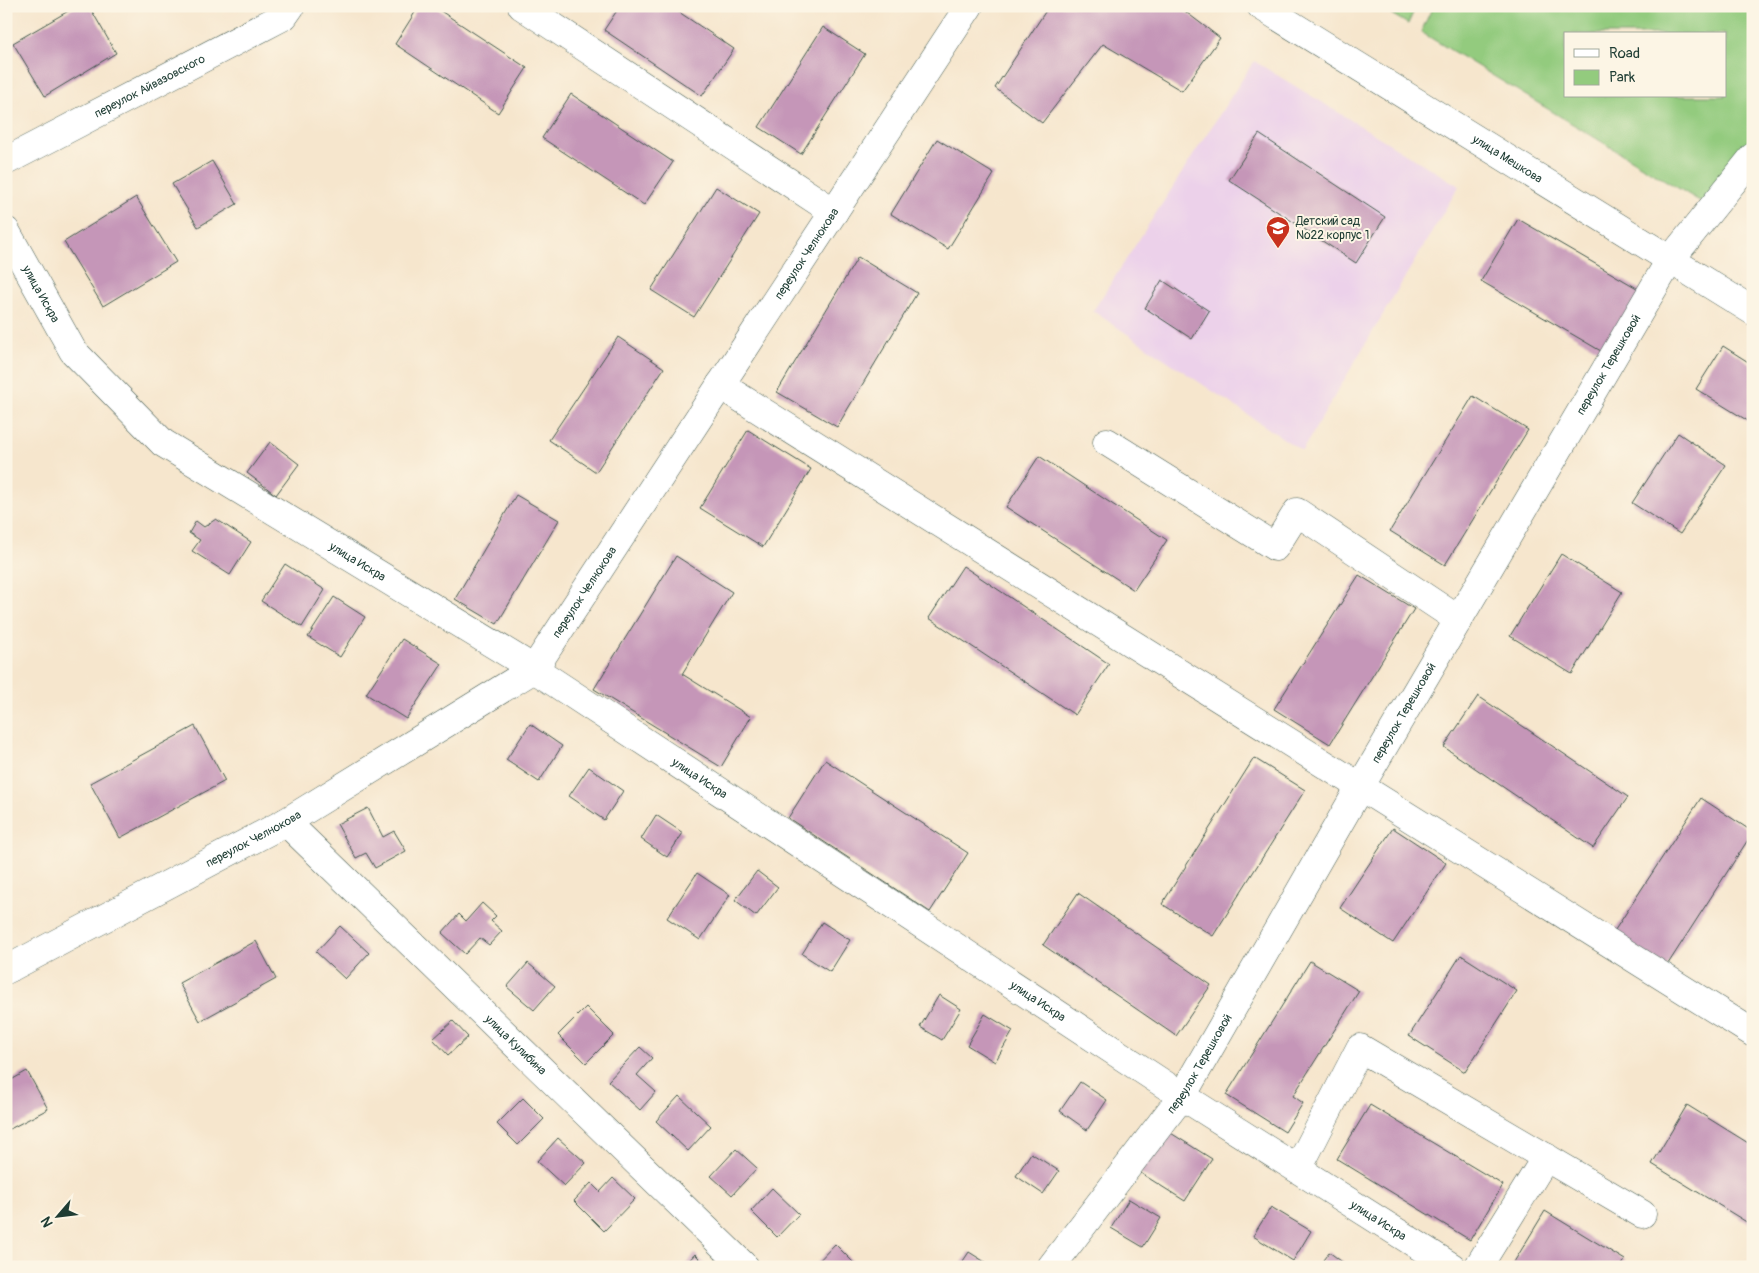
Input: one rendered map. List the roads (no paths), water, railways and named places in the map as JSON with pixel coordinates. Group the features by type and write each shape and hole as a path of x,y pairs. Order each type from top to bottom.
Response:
{"street":[{"name":"переулок Айвазовского","path":"6,161 284,16 291,6"},
{"path":"522,6 834,212"},
{"name":"переулок Челнокова","path":"6,970 286,822 534,669 969,6"},
{"name":"улица Мешкова","path":"1261,6 1753,312"},
{"name":"переулок Терешковой","path":"1051,1267 1182,1096 1360,786 1670,260 1753,157"},
{"name":"улица Искра","path":"6,231 73,350 163,442 534,669 1182,1096 1452,1267"},
{"path":"720,385 1753,1034"},
{"path":"1107,442 1275,547 1296,512 1459,620"},
{"name":"улица Кулибина","path":"286,822 745,1267"},
{"path":"1298,1169 1360,1048 1642,1214"},
{"path":"1478,1267 1546,1157"}],"place":[{"name":"Детский сад №22 корпус 1","path":"1278,249"}]}
